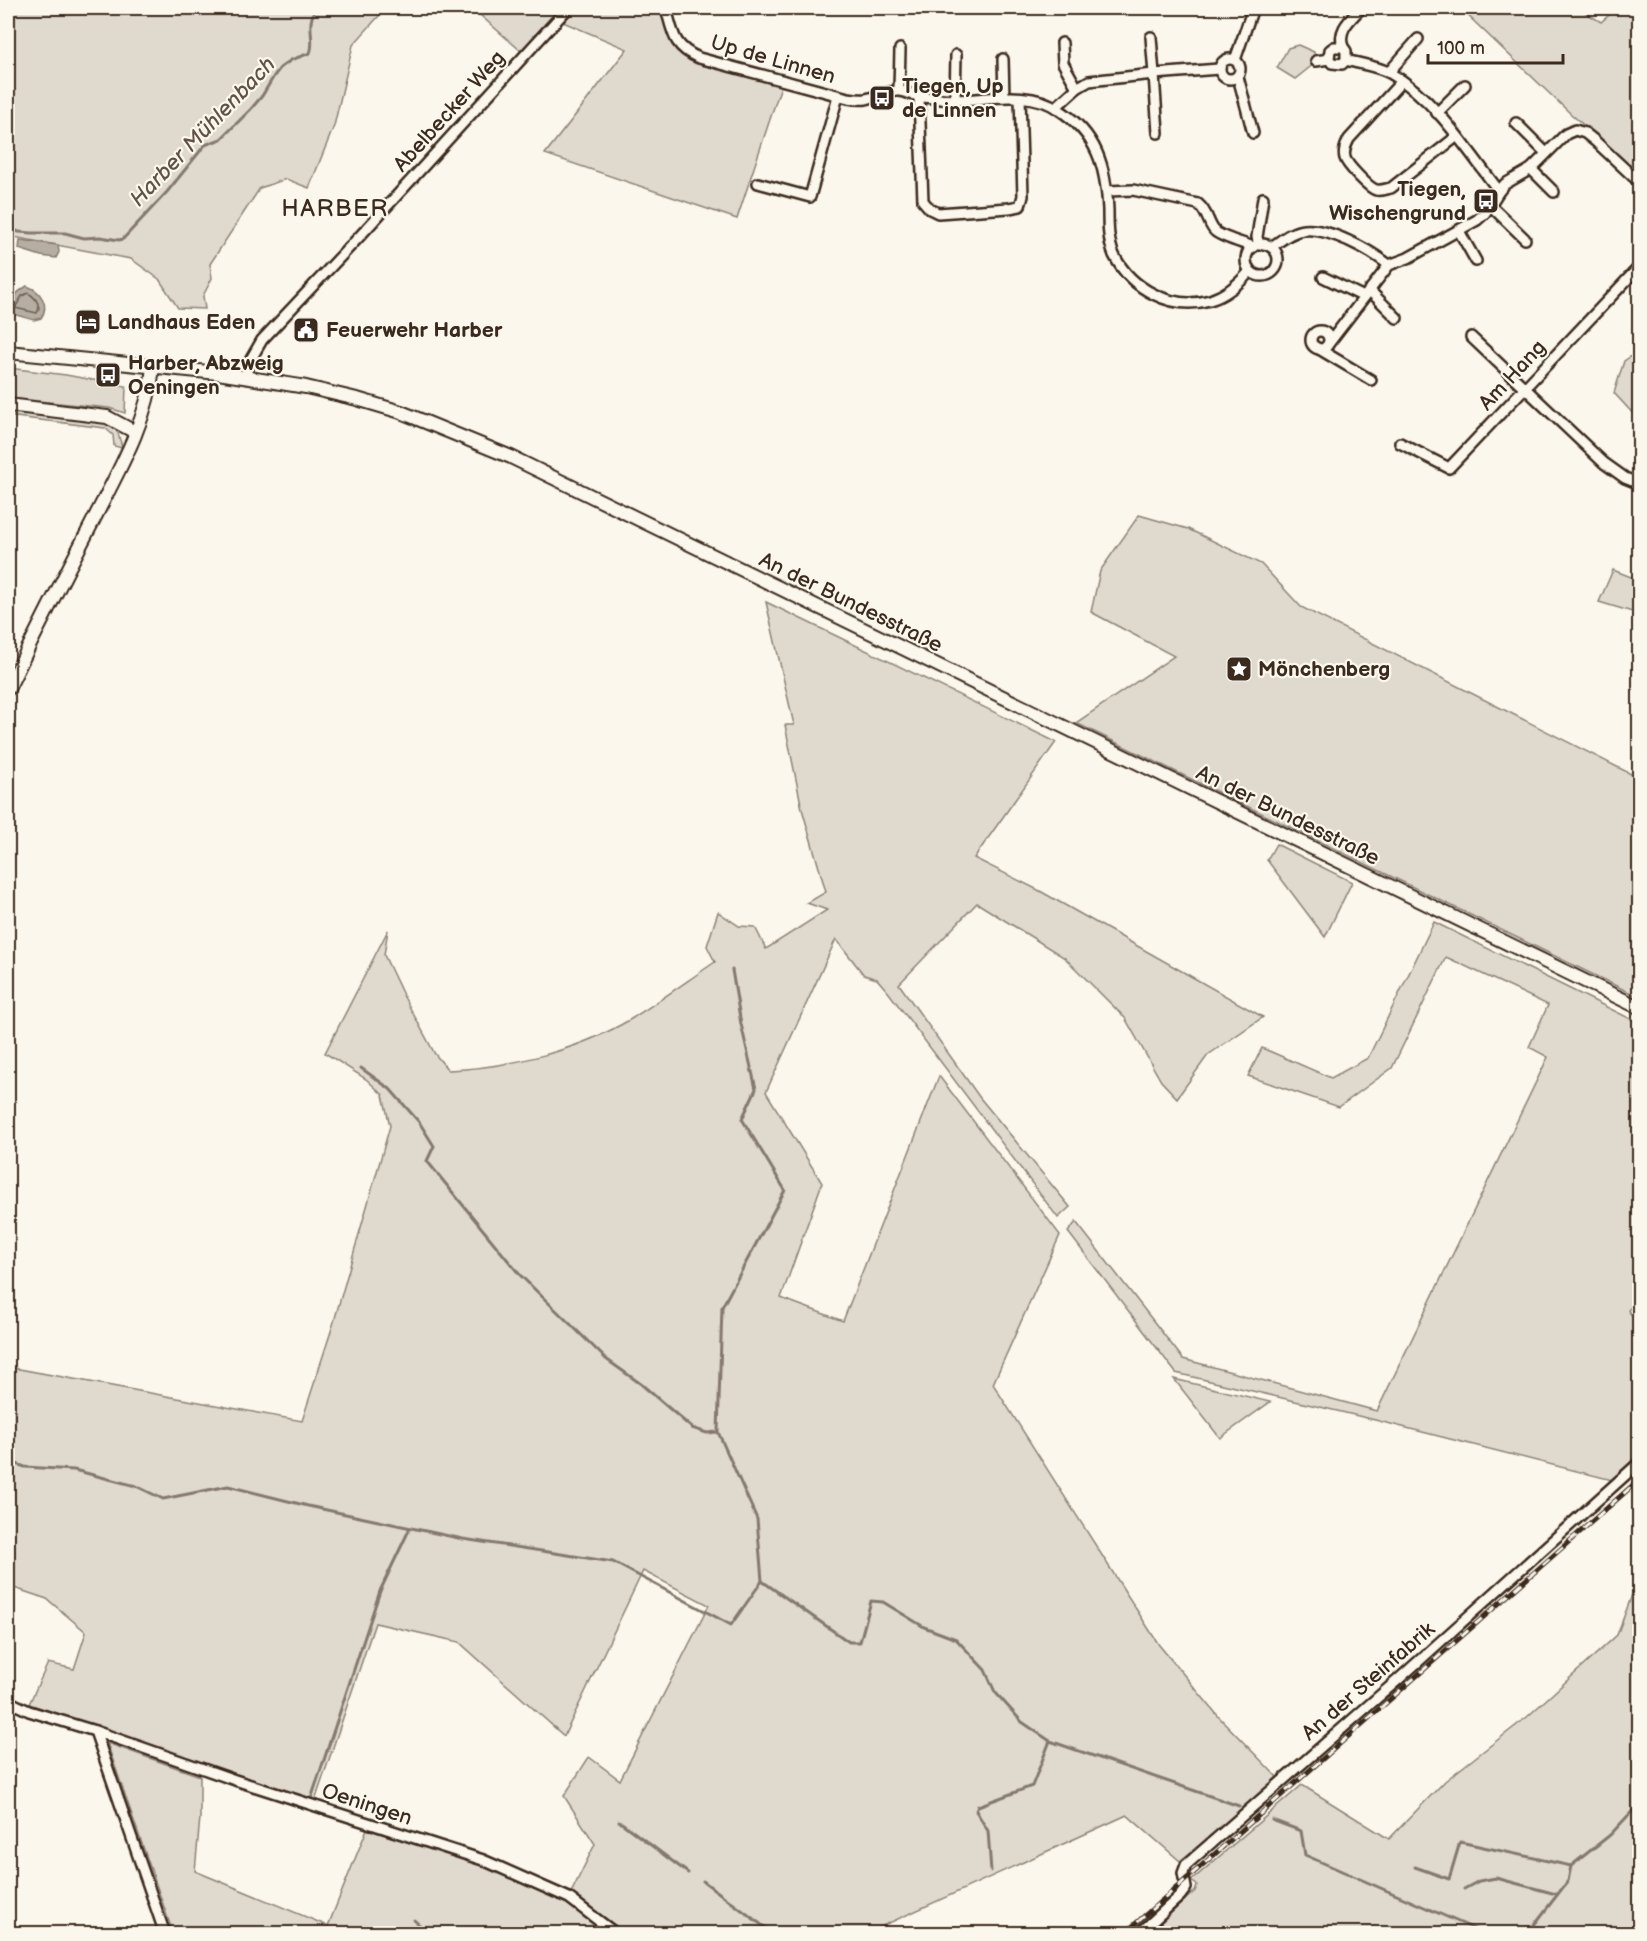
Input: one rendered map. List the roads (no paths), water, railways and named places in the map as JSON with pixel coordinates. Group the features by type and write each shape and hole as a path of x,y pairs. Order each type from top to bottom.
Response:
{"main road":[{"name":"An der Bundesstraße","path":"8,352 245,377 314,389 426,421 501,453 1640,1008"},
{"path":"8,689 121,466 152,384 153,368"},
{"path":"8,405 107,417 135,432"}],"street":[{"name":"Abelbecker Weg","path":"245,377 251,359 262,340 366,230 568,8"},
{"name":"Up de Linnen","path":"666,8 675,38 687,52 699,58 838,96 864,99 899,90"},
{"path":"1235,60 1253,8"},
{"path":"1343,47 1334,47 1330,50 1329,59 1332,63 1342,64 1346,60 1346,51 1341,37 1343,28 1361,8"},
{"path":"1151,37 1158,133"},
{"path":"1389,72 1418,39"},
{"path":"1062,43 1063,63 1077,88"},
{"path":"900,49 899,90 919,97 955,100 1004,97 1035,100 1056,107 1086,132 1099,154 1107,191 1108,234 1114,254 1128,274 1144,290 1176,301 1209,300 1234,287 1250,271"},
{"path":"955,100 956,55"},
{"path":"1003,59 1004,97"},
{"path":"1238,77 1232,80 1221,75 1219,69 1222,62 1228,59 1235,60 1240,65 1238,77 1253,133"},
{"path":"1316,61 1329,59"},
{"path":"1346,60 1389,72 1421,96 1456,136 1498,191"},
{"path":"1056,107 1077,88 1089,81 1219,69"},
{"path":"1402,81 1349,139 1345,150 1345,161 1368,185 1374,190 1391,188 1456,136"},
{"path":"1437,113 1465,85"},
{"path":"758,183 810,197 838,96"},
{"path":"919,97 923,201 930,209 938,213 1020,206 1023,196 1020,98"},
{"path":"1516,123 1546,153"},
{"path":"1314,346 1322,349 1326,347 1389,265 1408,258 1477,220 1491,206 1498,191 1505,184 1531,169 1566,134 1575,130 1585,134 1640,183"},
{"path":"1531,169 1554,192"},
{"path":"1107,191 1133,190 1198,204 1205,210 1217,233 1256,246 1271,247 1294,232 1316,230 1357,246 1389,265"},
{"path":"1263,198 1256,246 1246,256 1250,271 1262,276 1273,271 1278,261 1271,247"},
{"path":"1491,206 1525,239"},
{"path":"1459,231 1476,261"},
{"name":"Am Hang","path":"1400,443 1449,468 1640,266"},
{"path":"1323,276 1366,294 1397,318"},
{"path":"1326,347 1329,336 1326,332 1318,330 1311,337 1314,346 1371,380"},
{"path":"1471,337 1604,463 1625,478 1640,484"},
{"name":"An der Steinfabrik","path":"1139,1934 1186,1888 1183,1873 1186,1865 1400,1678 1640,1462"},
{"name":"Oeningen","path":"8,1701 29,1711 95,1731 235,1780 483,1860 569,1898 616,1934"},
{"path":"95,1731 165,1934"}],"water":[{"path":"20,240 58,245 59,252 56,258 41,256 19,249"},
{"path":"27,286 43,299 45,308 41,318 34,320 9,313 14,297"}],"waterway":[{"name":"Harber Mühlenbach","path":"8,228 19,232 65,233 84,238 123,239 167,192 205,145 221,139 251,109 280,68 291,60 310,53 311,21 315,8"},
{"path":"8,1461 25,1467 74,1470 136,1486 163,1499 228,1486 308,1506 463,1539 613,1562 731,1625 762,1581 757,1519 718,1432 722,1307 785,1190 742,1119 756,1089 741,1024 732,970"},
{"path":"361,1068 390,1089 419,1122 434,1146 427,1161 520,1275 606,1359 641,1384 692,1428 707,1433 717,1432"},
{"path":"312,1796 380,1591 410,1528"},
{"path":"762,1581 849,1642 860,1642 871,1601 883,1602 924,1627 956,1639 985,1670 995,1692 1022,1722 1050,1741 1239,1806"},
{"path":"991,1871 988,1831 976,1811 978,1806 1032,1786 1050,1741"},
{"path":"1527,1934 1568,1881 1571,1866 1610,1835 1640,1803"},
{"path":"1272,1820 1301,1831 1305,1855 1486,1934"},
{"path":"619,1821 688,1873"},
{"path":"1415,1867 1449,1879 1460,1842 1571,1866"},
{"path":"1464,1889 1479,1881 1496,1878 1556,1894"},
{"path":"703,1881 774,1934"},
{"path":"414,1920 429,1934"},
{"path":"591,1934 595,1928"}],"railway":[{"path":"1124,1934 1640,1479"}],"place":[{"name":"Tiegen, Up de Linnen","path":"882,98"},
{"name":"Tiegen, Wischengrund","path":"1486,201"},
{"name":"Landhaus Eden","path":"88,322"},
{"name":"Feuerwehr Harber","path":"306,330"},
{"name":"Harber, Abzweig Oeningen","path":"108,375"},
{"name":"Mönchenberg","path":"1239,669"}],"district":[{"name":"HARBER","path":"335,208"}]}
